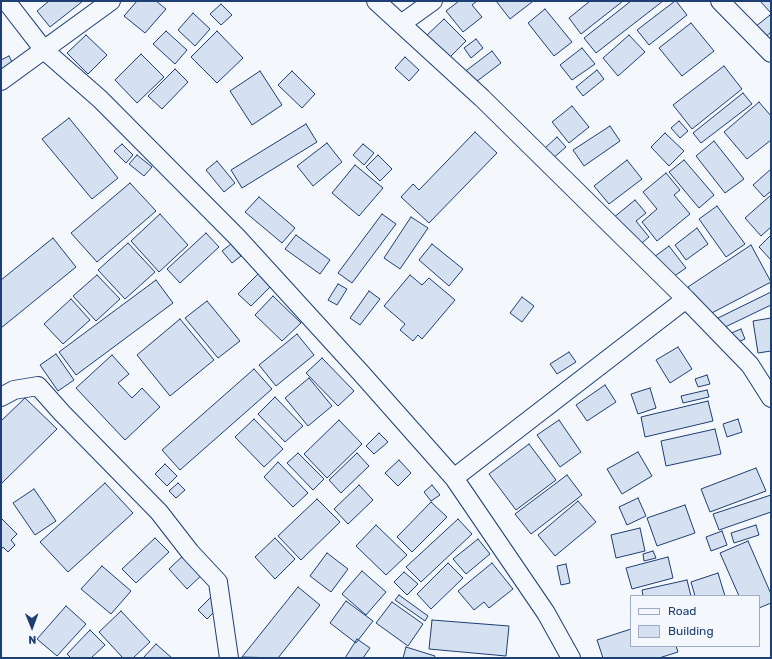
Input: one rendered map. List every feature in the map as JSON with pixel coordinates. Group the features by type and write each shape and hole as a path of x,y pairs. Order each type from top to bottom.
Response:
{"street":[{"path":"6,1 44,50 100,99 237,238 361,373 454,478 546,613 571,658"},
{"path":"1,82 111,1"},
{"path":"376,1 488,103 686,299 750,365 771,398"},
{"path":"401,24 433,1"},
{"path":"720,1 771,53"},
{"path":"454,478 686,299"},
{"path":"1,397 14,390 38,386 62,414 159,512 190,552 218,582 229,658"}],"building":[{"path":"49,1 83,1 50,27 37,11"},
{"path":"137,1 156,1 166,9 145,33 124,16"},
{"path":"459,1 477,1 472,5 482,17 463,32 446,11"},
{"path":"496,1 530,1 532,2 510,19"},
{"path":"590,1 623,1 581,34 569,18"},
{"path":"631,1 663,1 596,53 584,38"},
{"path":"675,1 687,15 649,45 637,30"},
{"path":"760,1 771,1 771,12 770,12"},
{"path":"221,4 232,15 221,25 210,14"},
{"path":"545,9 572,42 554,56 528,23"},
{"path":"193,13 210,29 195,46 178,30"},
{"path":"770,15 771,32 764,38 755,27"},
{"path":"444,19 466,41 448,59 426,36"},
{"path":"691,23 714,51 682,76 659,48"},
{"path":"166,31 187,50 175,64 153,44"},
{"path":"217,31 243,58 217,83 191,57"},
{"path":"86,35 107,55 88,74 67,53"},
{"path":"629,35 645,52 618,76 603,58"},
{"path":"476,39 483,48 471,58 464,48"},
{"path":"582,48 595,64 572,80 560,65"},
{"path":"492,51 501,63 472,85 463,73"},
{"path":"141,54 164,77 137,103 115,80"},
{"path":"9,56 15,68 1,75 1,60"},
{"path":"405,57 419,70 409,81 395,68"},
{"path":"724,66 742,89 692,129 673,105"},
{"path":"175,69 188,82 162,109 148,96"},
{"path":"597,70 604,79 583,96 576,87"},
{"path":"260,71 282,105 252,125 230,91"},
{"path":"292,71 315,94 302,108 278,85"},
{"path":"743,93 752,104 701,143 693,133"},
{"path":"759,102 771,116 771,140 747,159 724,132"},
{"path":"572,106 589,127 569,143 552,122"},
{"path":"69,118 118,178 92,199 42,139"},
{"path":"679,121 688,131 680,138 671,128"},
{"path":"306,124 317,142 242,188 231,170"},
{"path":"610,126 620,141 584,166 573,150"},
{"path":"475,132 497,153 429,223 401,197 413,184 419,190"},
{"path":"665,133 684,151 669,166 651,147"},
{"path":"557,137 566,147 552,159 544,149"},
{"path":"714,141 744,179 725,193 696,156"},
{"path":"327,143 342,162 313,186 297,166"},
{"path":"122,144 133,155 126,163 114,151"},
{"path":"363,144 374,153 364,165 353,155"},
{"path":"137,155 152,167 144,176 129,164"},
{"path":"378,155 392,169 380,181 366,167"},
{"path":"627,160 642,179 609,204 594,186"},
{"path":"684,160 714,195 699,208 669,172"},
{"path":"217,161 235,183 224,192 206,170"},
{"path":"355,165 383,188 359,216 332,193"},
{"path":"771,169 771,191 764,197 753,185"},
{"path":"666,173 680,190 674,195 690,214 657,241 642,222 657,209 643,192"},
{"path":"130,183 156,211 97,262 71,233"},
{"path":"771,195 771,227 761,236 745,218"},
{"path":"259,197 295,228 282,243 245,212"},
{"path":"635,200 646,213 636,221 649,237 637,247 613,218"},
{"path":"717,206 745,244 726,257 699,219"},
{"path":"160,214 188,245 159,272 131,241"},
{"path":"382,214 396,224 352,283 338,273"},
{"path":"411,217 428,228 400,269 384,258"},
{"path":"697,228 708,244 686,260 675,245"},
{"path":"206,233 219,247 180,283 167,269"},
{"path":"296,235 330,260 320,274 285,249"},
{"path":"771,235 771,260 759,247"},
{"path":"53,238 76,267 1,328 1,280"},
{"path":"128,243 155,272 125,299 98,270"},
{"path":"231,244 241,256 232,263 222,251"},
{"path":"432,244 463,269 449,286 419,260"},
{"path":"751,245 771,282 706,316 688,287"},
{"path":"669,246 686,268 670,279 654,257"},
{"path":"259,273 272,285 251,306 238,294"},
{"path":"97,275 120,299 96,321 73,296"},
{"path":"410,275 422,285 429,278 455,300 422,339 418,335 413,341 400,330 405,324 384,306"},
{"path":"156,280 173,303 76,375 59,352"},
{"path":"338,284 347,289 337,305 328,300"},
{"path":"369,291 380,299 360,325 350,318"},
{"path":"771,292 771,305 721,329 716,319"},
{"path":"273,296 301,323 282,341 255,315"},
{"path":"522,297 534,306 522,322 510,313"},
{"path":"71,299 90,320 63,344 44,324"},
{"path":"207,301 240,341 218,358 185,318"},
{"path":"771,318 771,351 758,353 753,321"},
{"path":"180,319 214,360 170,396 137,355"},
{"path":"741,329 745,339 734,344 729,334"},
{"path":"297,334 314,355 276,386 259,365"},
{"path":"678,347 692,369 670,383 656,360"},
{"path":"569,352 576,362 557,374 550,364"},
{"path":"56,354 74,380 58,391 40,365"},
{"path":"112,355 129,374 118,383 132,398 142,388 160,407 125,440 76,388"},
{"path":"322,358 354,391 338,406 306,373"},
{"path":"254,369 272,389 180,470 162,450"},
{"path":"707,375 710,384 698,387 695,379"},
{"path":"309,378 332,406 308,426 285,398"},
{"path":"605,385 616,402 587,421 576,405"},
{"path":"650,388 656,408 638,414 631,394"},
{"path":"707,390 709,397 683,403 681,396"},
{"path":"275,397 303,426 285,442 258,414"},
{"path":"25,398 57,429 1,484 1,421"},
{"path":"708,401 713,421 645,437 641,417"},
{"path":"254,419 283,449 264,467 235,437"},
{"path":"738,419 742,432 727,437 723,424"},
{"path":"339,420 362,444 327,478 304,454"},
{"path":"559,420 581,452 560,467 537,435"},
{"path":"715,429 721,454 666,466 661,441"},
{"path":"379,433 388,442 374,454 366,446"},
{"path":"529,444 556,480 516,510 489,474"},
{"path":"638,452 652,476 622,494 607,469"},
{"path":"298,453 324,479 313,490 287,463"},
{"path":"357,453 369,466 341,493 329,480"},
{"path":"399,460 411,473 398,486 385,473"},
{"path":"278,462 308,493 293,507 264,477"},
{"path":"165,464 177,476 167,486 155,474"},
{"path":"756,468 766,491 710,512 701,489"},
{"path":"567,475 582,495 531,534 515,514"},
{"path":"105,483 133,513 68,572 40,542"},
{"path":"178,483 185,490 176,498 169,491"},
{"path":"359,485 373,500 348,524 334,509"},
{"path":"432,485 440,495 431,501 424,492"},
{"path":"34,489 56,521 35,535 13,503"},
{"path":"771,495 771,512 719,530 713,514"},
{"path":"638,498 646,516 627,525 619,507"},
{"path":"317,499 340,522 301,560 278,536"},
{"path":"578,501 596,522 555,556 538,535"},
{"path":"431,502 447,517 412,552 397,537"},
{"path":"685,505 695,533 657,546 647,518"},
{"path":"1,518 17,534 11,540 15,545 8,552 3,547 1,550"},
{"path":"458,519 472,534 421,582 406,567"},
{"path":"376,525 407,555 386,575 356,546"},
{"path":"756,525 759,535 734,543 731,533"},
{"path":"640,528 645,551 616,558 611,535"},
{"path":"722,531 727,545 711,551 706,537"},
{"path":"155,538 169,552 136,583 122,569"},
{"path":"275,538 295,559 275,579 255,557"},
{"path":"478,539 490,554 466,574 453,559"},
{"path":"748,541 771,594 771,603 760,608 760,595 739,595 720,553"},
{"path":"653,551 656,558 644,561 643,554"},
{"path":"187,552 205,572 187,589 169,569"},
{"path":"327,553 348,569 331,592 310,576"},
{"path":"668,557 673,578 632,589 626,568"},
{"path":"448,563 463,578 431,609 417,594"},
{"path":"492,563 513,589 489,608 484,602 474,610 458,591"},
{"path":"566,564 570,583 561,585 557,566"},
{"path":"102,566 131,591 111,614 81,589"},
{"path":"362,571 386,592 366,615 342,594"},
{"path":"404,572 418,584 407,595 394,582"},
{"path":"718,573 725,595 695,595 691,582"},
{"path":"687,580 691,595 643,595 642,590"},
{"path":"298,587 320,605 278,658 242,657"},
{"path":"399,595 428,616 425,621 395,600"},
{"path":"212,596 221,605 207,619 198,610"},
{"path":"346,601 373,621 356,643 330,623"},
{"path":"392,602 423,624 408,646 376,623"},
{"path":"66,606 86,624 57,656 37,639"},
{"path":"121,611 150,642 133,658 123,658 99,632"},
{"path":"432,620 509,626 506,656 429,649"},
{"path":"630,629 630,647 676,647 678,652 659,658 603,658 597,640"},
{"path":"90,630 105,645 91,658 71,658 67,654"},
{"path":"357,639 370,648 363,658 345,658"},
{"path":"156,644 172,658 143,658"},
{"path":"406,647 435,656 434,658 403,658"}]}
